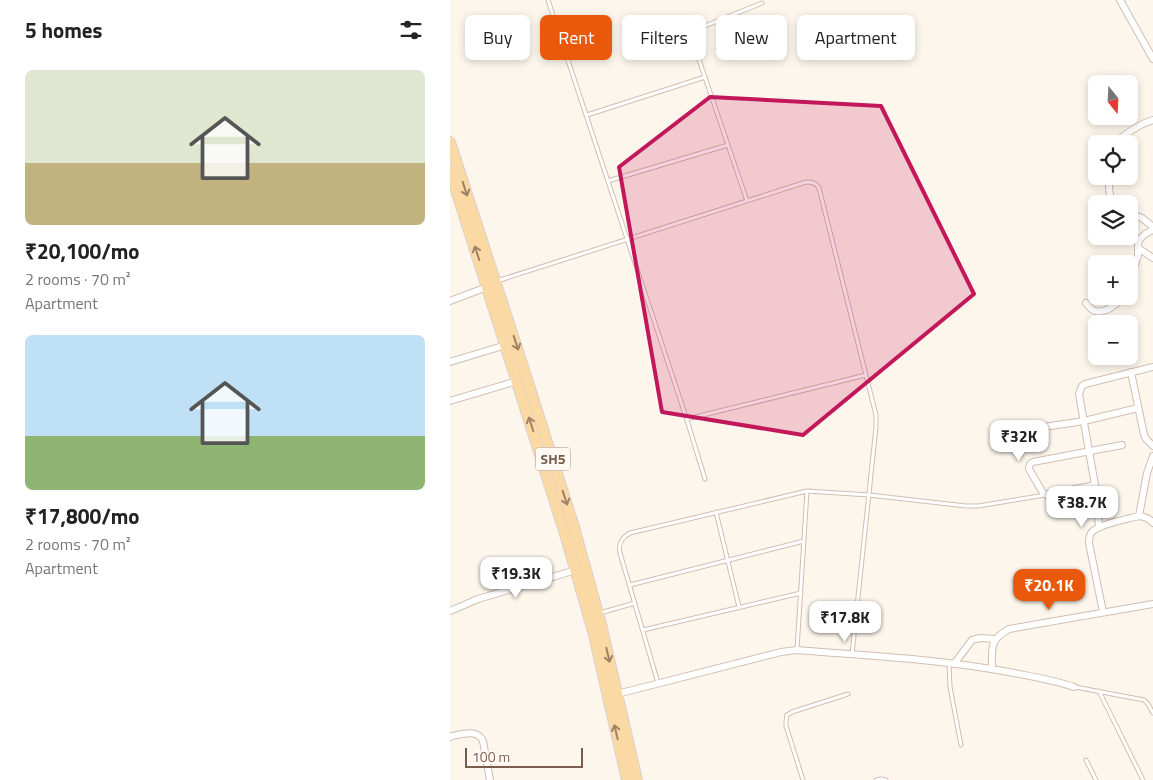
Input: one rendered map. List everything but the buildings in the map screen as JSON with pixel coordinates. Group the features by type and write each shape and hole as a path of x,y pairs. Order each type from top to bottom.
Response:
{"main road":[{"name":"SH5","path":"450,142 506,345 576,570 627,780"},
{"name":"SH5","path":"450,171 574,527 598,614 637,780"}],"street":[{"path":"1120,0 1153,59"},
{"path":"1126,135 1153,120"},
{"path":"1138,216 1153,228 1140,239 1138,255"},
{"path":"1138,248 1153,258"},
{"path":"450,301 490,284"},
{"path":"1086,303 1092,310 1097,312 1115,305"},
{"path":"450,362 506,345"},
{"path":"1098,527 1095,485 1079,394 1082,386 1085,384 1153,367"},
{"path":"1131,372 1146,439 1153,446"},
{"path":"450,400 517,381"},
{"path":"1044,427 1084,421 1138,408"},
{"path":"1095,485 1046,495 1043,493 1029,466 1030,463 1122,445"},
{"path":"1139,516 1147,473 1153,456"},
{"path":"1104,612 1088,543 1092,531 1098,527 1139,516 1150,519 1153,523"},
{"path":"450,611 478,599 576,570"},
{"path":"992,669 992,647 996,639 1005,631 1014,627 1153,604"},
{"path":"951,663 972,640 980,638 996,639"},
{"path":"617,694 781,652 796,650 951,663 1058,681 1074,687"},
{"path":"450,737 472,733 477,733 481,736 490,780"}],"lane":[{"path":"548,0 628,239 705,479"},
{"path":"747,201 692,37 700,28 762,3"},
{"path":"587,116 705,77"},
{"path":"608,181 728,145"},
{"path":"490,284 806,182 812,182 820,188 876,415 852,654"},
{"path":"687,420 866,374"},
{"path":"796,650 807,491"},
{"path":"658,683 620,553 619,546 621,541 630,533 807,491 868,495 972,506 1046,495"},
{"path":"716,512 739,607"},
{"path":"630,585 804,541"},
{"path":"643,630 801,592"},
{"path":"598,614 635,603"},
{"path":"951,663 950,687 961,745"},
{"path":"1074,687 1144,700 1153,713"},
{"path":"1099,691 1143,780"},
{"path":"802,780 786,726 787,715 848,694"},
{"path":"1086,760 1096,780"},
{"path":"876,780 881,778 886,780"}],"highlighted area":[{"path":"710,97 881,106 974,294 803,435 662,412 619,167"}]}
